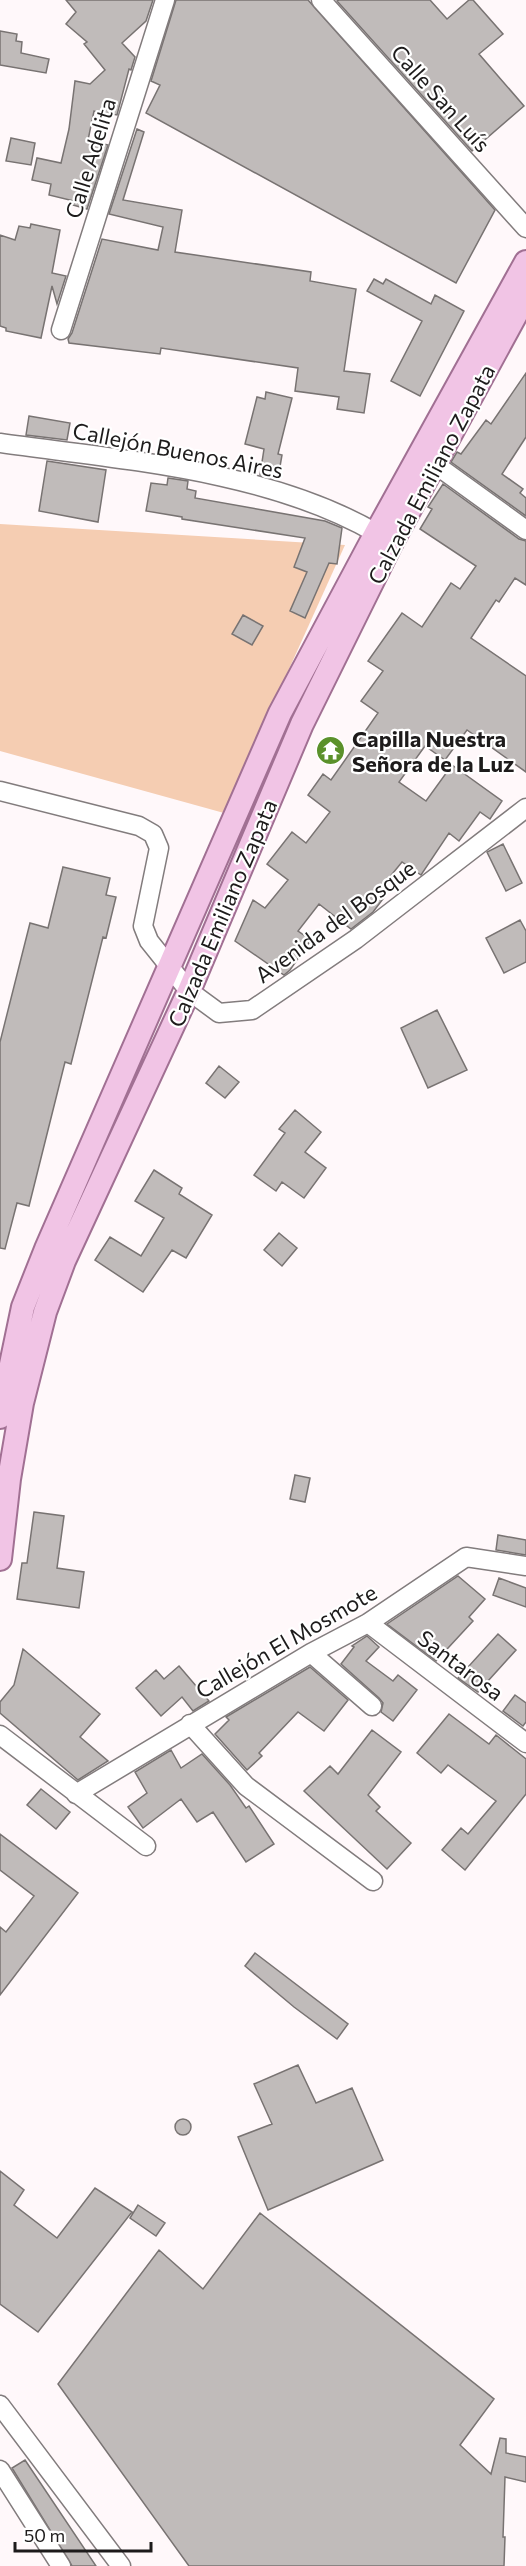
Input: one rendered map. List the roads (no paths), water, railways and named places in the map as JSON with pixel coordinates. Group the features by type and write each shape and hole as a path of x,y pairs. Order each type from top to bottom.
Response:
{"main road":[{"name":"Calzada Emiliano Zapata","path":"0,1559 9,1479 22,1402 45,1312 63,1261 189,991 302,724 391,544 436,465 523,281"},
{"name":"Calzada Emiliano Zapata","path":"0,1417 23,1307 46,1249 280,713 376,532 523,281"}],"street":[{"name":"Calle Adelita","path":"61,330 165,0"},
{"name":"Calle San Luís","path":"321,0 526,228"},
{"name":"Callejón Buenos Aires","path":"0,443 146,464 240,482 303,499 354,520 376,532"},
{"path":"436,465 526,530"},
{"name":"Avenida del Bosque","path":"0,791 139,826 153,834 159,848 143,926 149,941 189,991 219,1013 252,1010 356,939 526,808"},
{"name":"Callejón El Mosmote","path":"76,1794 311,1653 368,1623 466,1557 526,1566"},
{"name":"Santarosa","path":"368,1623 526,1743"},
{"path":"311,1653 372,1706"},
{"path":"190,1724 246,1786 373,1881"},
{"path":"0,1735 146,1846"},
{"path":"0,2405 121,2566"},
{"path":"0,2470 61,2566"}],"place":[{"name":"Capilla Nuestra Señora de la Luz","path":"331,751"}]}
